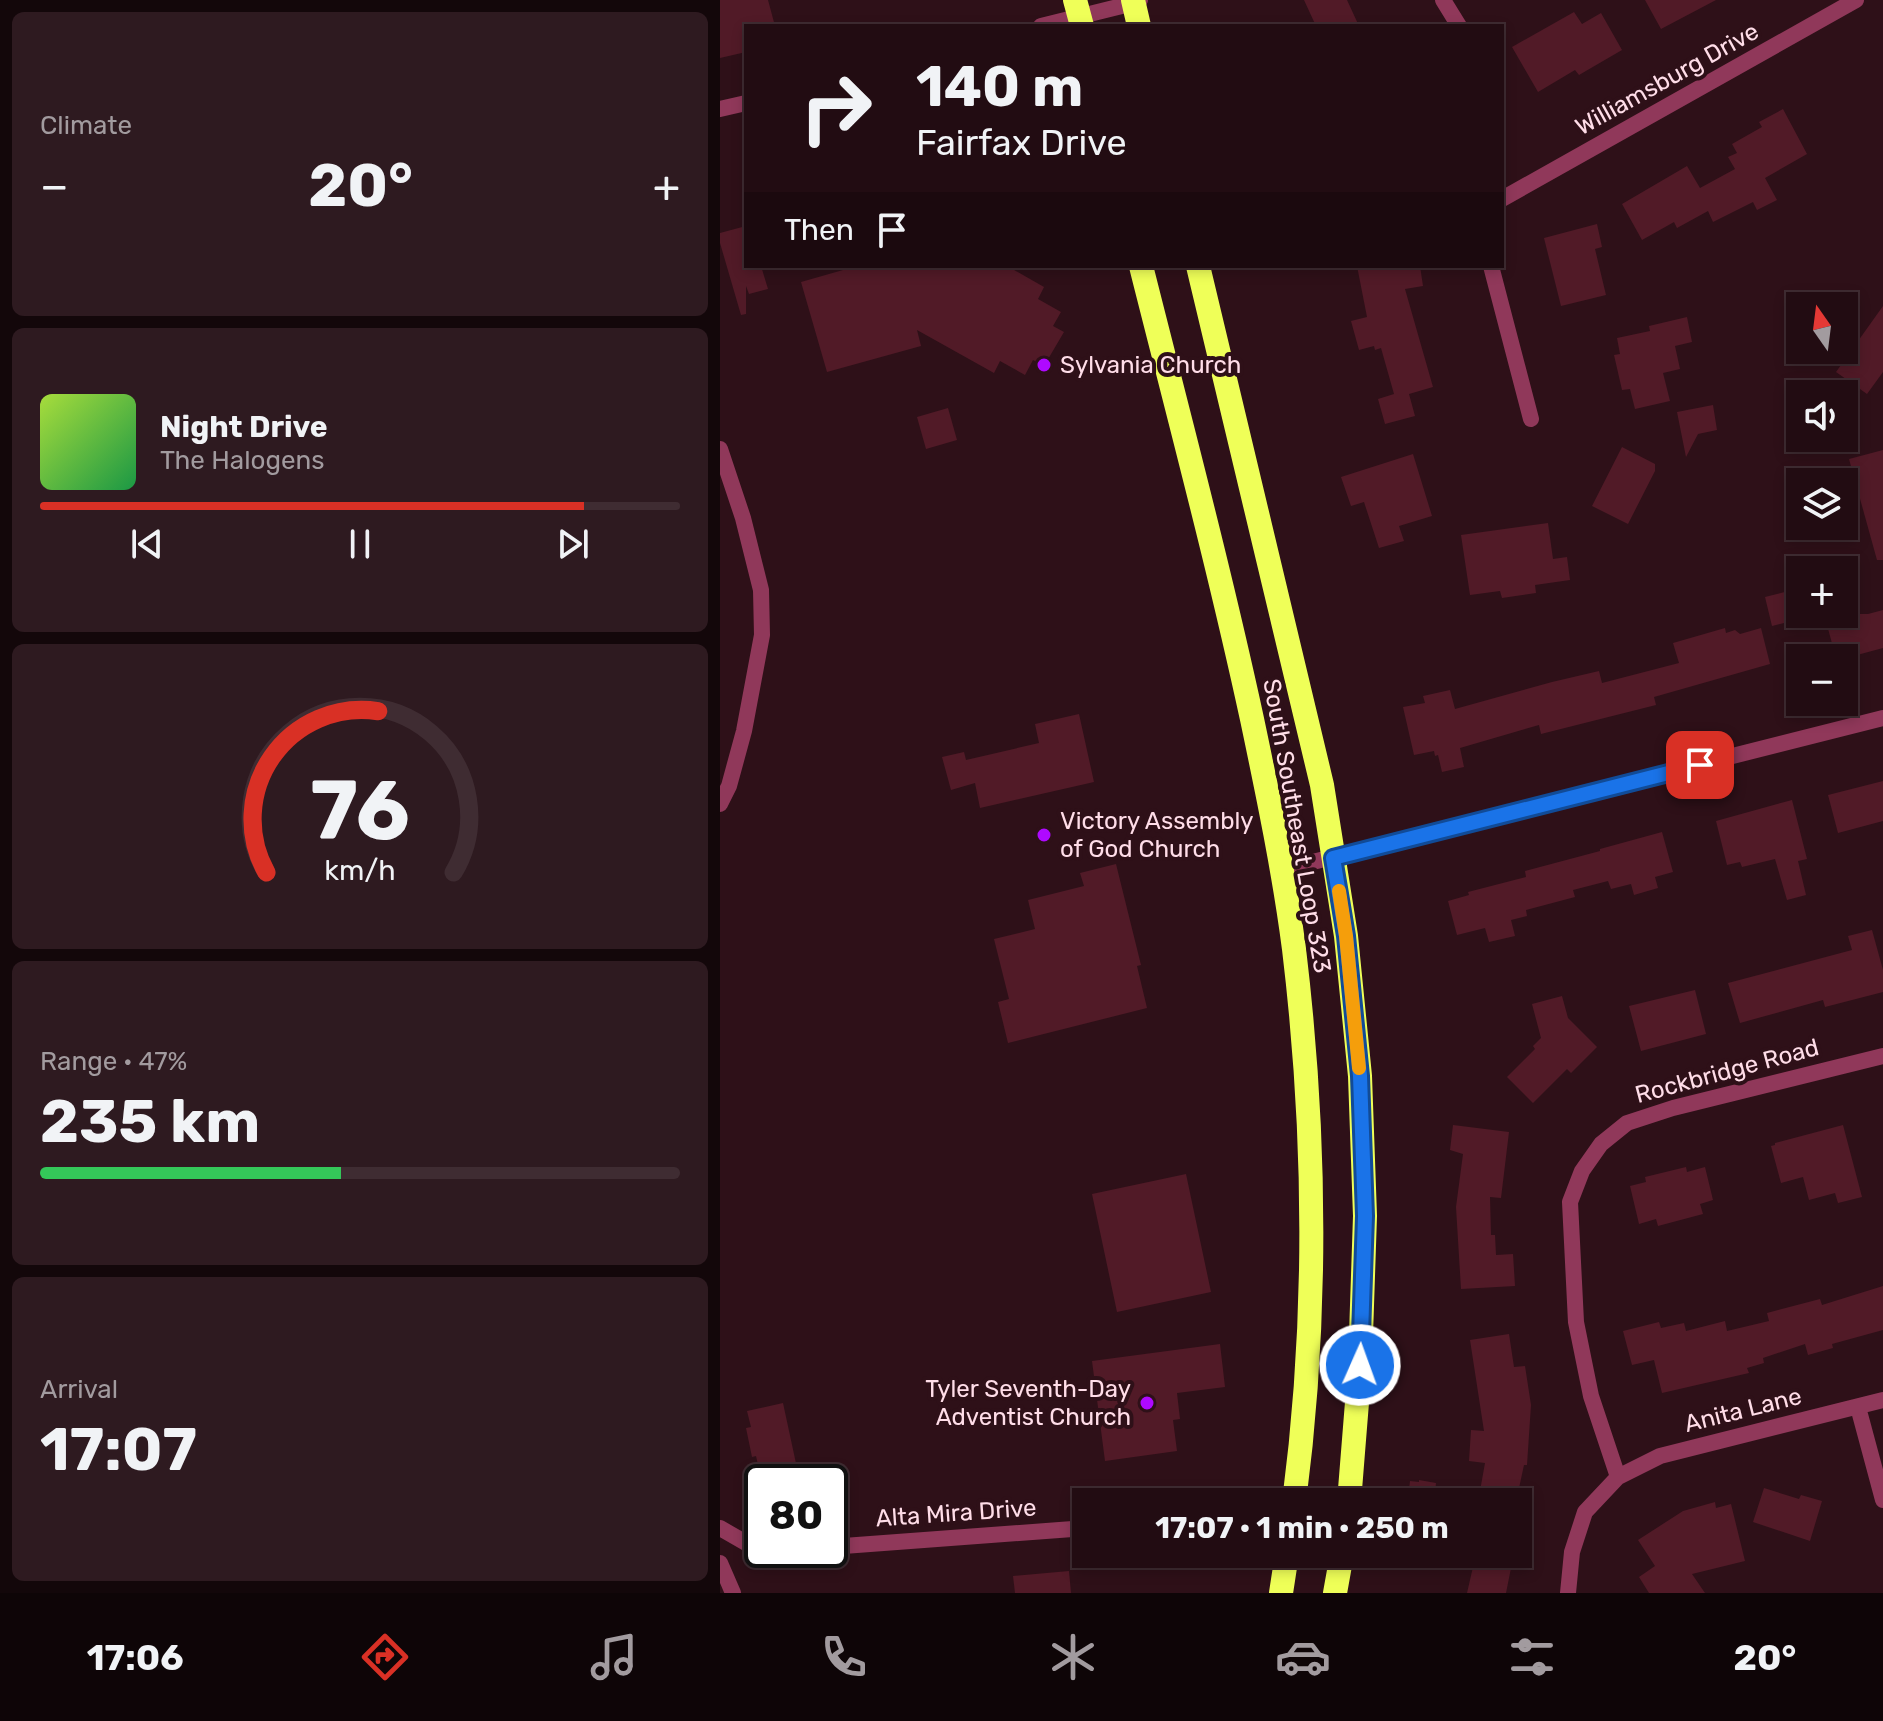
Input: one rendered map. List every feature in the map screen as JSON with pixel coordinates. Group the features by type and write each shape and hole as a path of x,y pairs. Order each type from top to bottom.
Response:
{"highway":[{"name":"South Southeast Loop 323","path":"1141,268 1236,648 1272,813 1294,947 1306,1081 1311,1298 1307,1377 1295,1488"},
{"name":"South Southeast Loop 323","path":"1198,268 1313,744 1346,936 1360,1076 1365,1216 1360,1365 1350,1488"},
{"path":"1281,1593 1285,1568"},
{"path":"1335,1593 1339,1568"}],"street":[{"path":"1443,0 1458,24"},
{"name":"Williamsburg Drive","path":"1504,198 1856,0"},
{"path":"1047,24 1079,14 1137,7"},
{"path":"720,109 744,103"},
{"path":"1492,268 1531,419"},
{"path":"720,449 743,518 761,590 762,635 744,731 729,786 720,804"},
{"path":"1281,870 1883,718"},
{"name":"Rockbridge Road","path":"1618,1477 1591,1396 1576,1322 1570,1202 1582,1171 1601,1144 1627,1123 1673,1108 1883,1056"},
{"name":"Anita Lane","path":"1618,1477 1660,1456 1883,1400"},
{"path":"1858,1407 1883,1500"},
{"path":"1568,1593 1572,1552 1585,1512 1618,1477"},
{"path":"720,1528 744,1541"},
{"name":"Alta Mira Drive","path":"848,1546 1072,1529"},
{"path":"720,1563 733,1593"}],"building":[{"path":"720,0 768,0 774,24 744,24 744,52 720,58"},
{"path":"1304,0 1347,0 1358,24 1315,24"},
{"path":"1645,0 1716,0 1661,29"},
{"path":"1574,12 1582,24 1601,13 1622,50 1579,75 1575,70 1538,92 1512,47"},
{"path":"1783,109 1807,154 1765,178 1777,200 1757,210 1753,202 1713,222 1708,211 1677,228 1674,222 1642,240 1622,204 1687,166 1700,188 1735,169 1728,157 1737,153 1732,144 1762,127 1759,122"},
{"path":"1597,224 1602,247 1595,249 1606,295 1561,306 1544,238"},
{"path":"744,227 744,268 762,268 768,289 749,294 746,286 746,314 741,315 720,243 720,233"},
{"path":"1011,268 1044,287 1038,299 1061,312 1053,326 1064,332 1044,366 1033,360 1025,375 1000,361 994,373 917,330 921,346 827,372 801,282 843,270"},
{"path":"1357,268 1420,268 1423,286 1405,289 1433,387 1409,394 1415,416 1385,424 1378,399 1394,394 1381,348 1375,350 1374,346 1359,350 1351,321 1367,317"},
{"path":"1883,306 1883,372 1867,394 1858,388 1858,380 1847,380 1836,372 1842,364 1858,364 1858,341"},
{"path":"1687,317 1692,342 1675,346 1680,369 1663,373 1670,401 1635,409 1630,389 1622,390 1614,355 1620,354 1617,338 1650,331 1649,326"},
{"path":"1713,405 1717,430 1698,434 1686,457 1677,412"},
{"path":"948,408 957,440 926,449 917,417"},
{"path":"1622,447 1655,464 1655,471 1628,524 1592,506"},
{"path":"1883,450 1883,560 1877,560 1858,491 1858,468 1851,468 1849,459"},
{"path":"1413,454 1432,516 1399,526 1404,541 1379,548 1364,502 1351,506 1341,477"},
{"path":"1548,523 1553,559 1567,557 1570,580 1535,585 1536,593 1502,598 1500,591 1470,595 1461,535"},
{"path":"1786,592 1786,622 1772,626 1765,597"},
{"path":"1883,610 1883,648 1858,655 1858,644 1832,644 1828,628 1858,628 1858,614"},
{"path":"1725,628 1726,633 1735,630 1740,634 1761,628 1770,664 1654,697 1656,705 1541,734 1539,725 1460,748 1464,767 1442,772 1434,751 1414,755 1403,707 1425,703 1423,696 1450,690 1455,709 1599,671 1602,683 1679,663 1673,643"},
{"path":"1079,714 1094,782 980,808 975,783 951,790 942,757 964,752 966,760 1039,743 1035,724"},
{"path":"1883,781 1883,821 1838,833 1828,795"},
{"path":"1792,800 1807,859 1798,861 1806,895 1787,900 1775,859 1742,867 1740,862 1727,865 1716,821"},
{"path":"1662,832 1673,872 1655,877 1658,888 1634,895 1631,884 1611,889 1608,881 1573,890 1575,897 1526,910 1527,916 1511,920 1515,936 1489,942 1485,928 1457,935 1448,901 1469,895 1468,892 1526,877 1525,871"},
{"path":"1116,864 1141,965 1137,966 1147,1008 1008,1043 998,1002 1009,999 994,939 1035,929 1028,900 1084,886 1080,873"},
{"path":"1872,930 1883,970 1883,992 1825,1007 1823,1000 1740,1023 1728,983 1852,950 1848,936"},
{"path":"1695,990 1706,1034 1641,1051 1629,1006"},
{"path":"1562,996 1568,1018 1597,1047 1571,1073 1567,1069 1533,1103 1507,1077 1535,1049 1533,1046 1541,1038 1532,1004"},
{"path":"1453,1125 1509,1132 1501,1198 1490,1197 1491,1235 1495,1235 1496,1255 1513,1254 1515,1286 1461,1289 1456,1207 1463,1154 1450,1150"},
{"path":"1843,1125 1862,1197 1838,1203 1835,1193 1809,1200 1803,1177 1781,1183 1771,1146"},
{"path":"1686,1167 1687,1172 1705,1167 1713,1200 1700,1204 1703,1214 1658,1226 1656,1219 1639,1224 1630,1186 1646,1182 1645,1177"},
{"path":"1186,1174 1211,1292 1117,1312 1092,1194"},
{"path":"1883,1286 1883,1330 1832,1344 1833,1348 1808,1355 1805,1344 1763,1358 1764,1363 1747,1368 1749,1373 1662,1393 1654,1360 1632,1365 1623,1331 1659,1322 1661,1328 1684,1323 1686,1331 1725,1321 1727,1331 1769,1321 1767,1313 1820,1299 1822,1305"},
{"path":"1509,1334 1514,1367 1525,1366 1531,1405 1527,1465 1524,1465 1519,1488 1481,1488 1485,1463 1469,1461 1471,1430 1484,1431 1470,1340"},
{"path":"1220,1344 1225,1387 1177,1393 1180,1419 1173,1420 1177,1451 1105,1461 1092,1361"},
{"path":"783,1403 796,1464 758,1464 756,1456 752,1457 746,1428 751,1427 747,1411"},
{"path":"1410,1481 1436,1483 1435,1488 1409,1488"},
{"path":"1764,1488 1799,1499 1801,1495 1822,1501 1810,1541 1753,1522"},
{"path":"1715,1502 1716,1508 1731,1504 1745,1561 1692,1574 1705,1593 1649,1593 1639,1577 1655,1566 1638,1540 1683,1511"},
{"path":"1473,1568 1511,1568 1506,1593 1467,1593"},
{"path":"1069,1571 1071,1593 1015,1593 1013,1576"}],"slow traffic":[{"path":"1339,891 1359,1068"}],"place":[{"name":"Sylvania Church","path":"1044,365"},
{"name":"Victory Assembly of God Church","path":"1044,835"},
{"name":"Tyler Seventh-Day Adventist Church","path":"1147,1403"}],"route":[{"path":"1360,1365 1365,1216 1360,1076 1346,936 1333,858 1700,765"}]}
